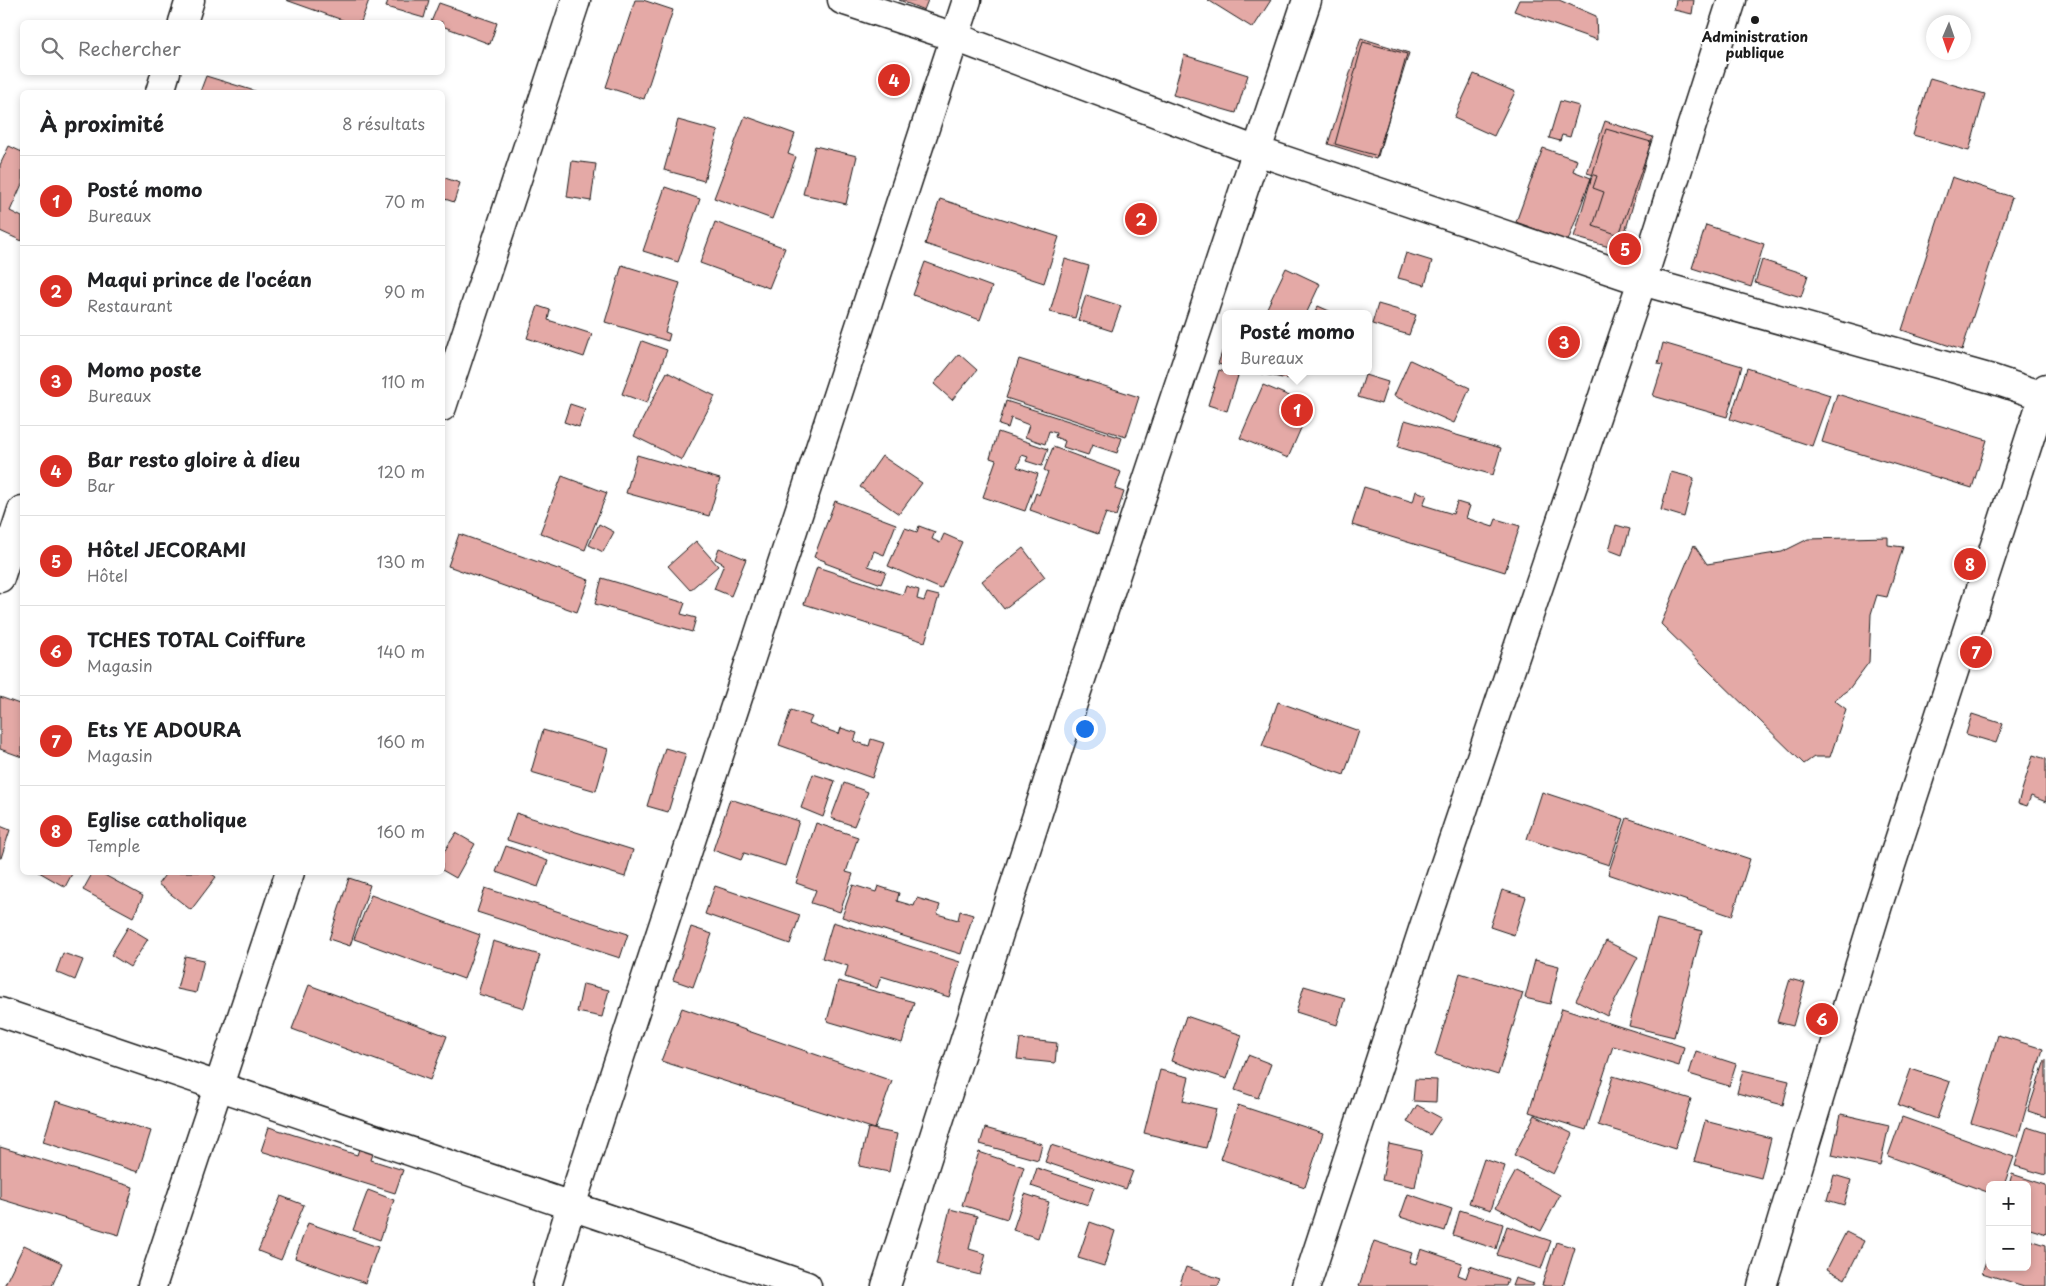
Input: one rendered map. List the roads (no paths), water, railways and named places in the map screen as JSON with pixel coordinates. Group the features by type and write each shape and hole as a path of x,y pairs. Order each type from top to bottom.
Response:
{"street":[{"path":"184,20 190,0"},
{"path":"445,398 576,0"},
{"path":"842,0 955,37 1257,151 1642,281 2045,394 1878,905 1762,1286"},
{"path":"547,1286 571,1206 968,0"},
{"path":"886,1286 1074,700 1307,0"},
{"path":"1306,1286 1428,914 1642,281 1732,0"},
{"path":"161,90 165,75"},
{"path":"0,578 20,516"},
{"path":"152,1286 289,875"},
{"path":"0,1012 807,1286"}],"place":[{"name":"Administration publique","path":"1755,20"},
{"name":"Bar resto gloire à dieu","path":"894,80"},
{"name":"Maqui prince de l'océan","path":"1141,219"},
{"name":"Hôtel JECORAMI","path":"1625,249"},
{"name":"Momo poste","path":"1564,342"},
{"name":"Posté momo","path":"1297,410"},
{"name":"Eglise catholique","path":"1970,564"},
{"name":"Ets YE ADOURA","path":"1976,652"},
{"name":"TCHES TOTAL Coiffure","path":"1822,1019"}]}
